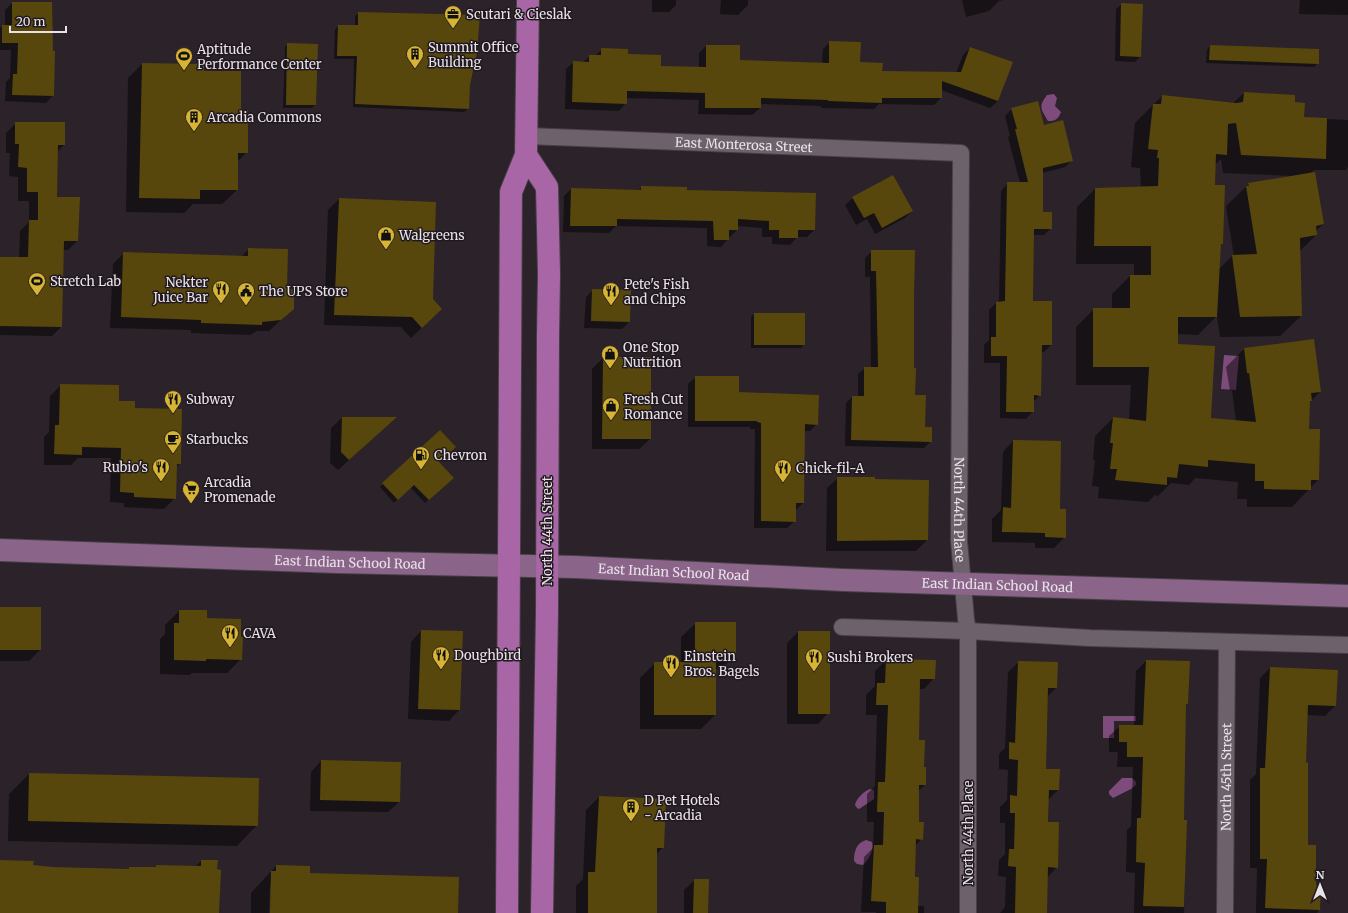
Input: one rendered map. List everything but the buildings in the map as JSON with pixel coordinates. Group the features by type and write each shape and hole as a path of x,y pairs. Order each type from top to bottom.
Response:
{"main road":[{"path":"507,913 511,192 527,145 528,0"},
{"name":"North 44th Street","path":"527,145 547,187 549,274 542,913"},
{"name":"East Indian School Road","path":"0,550 336,562 547,566 835,579 1348,596"}],"street":[{"name":"East Monterosa Street","path":"527,145 961,153"},
{"name":"North 44th Place","path":"961,153 959,541 968,631 968,913"},
{"path":"842,627 968,631 1082,638 1348,645"},
{"name":"North 45th Street","path":"1225,913 1227,642"}],"shaded area":[{"path":"1054,94 1057,98 1055,106 1061,112 1056,120 1048,121 1042,111 1042,102 1047,95"},
{"path":"1224,355 1239,356 1236,390 1221,389"},
{"path":"1103,716 1136,716 1136,721 1114,721 1114,738 1103,738"},
{"path":"1122,778 1132,778 1136,782 1136,785 1113,798 1109,794 1109,791"},
{"path":"870,789 874,790 874,799 859,809 857,808 855,805 857,800 863,793"},
{"path":"866,840 872,842 870,855 863,865 857,864 854,861 856,848 860,843"}],"place":[{"name":"Scutari & Cieslak","path":"453,29"},
{"name":"Summit Office Building","path":"415,69"},
{"name":"Aptitude Performance Center","path":"184,71"},
{"name":"Arcadia Commons","path":"194,132"},
{"name":"Walgreens","path":"386,250"},
{"name":"Stretch Lab","path":"37,296"},
{"name":"Nekter Juice Bar","path":"221,304"},
{"name":"The UPS Store","path":"246,306"},
{"name":"Pete's Fish and Chips","path":"611,306"},
{"name":"One Stop Nutrition","path":"610,369"},
{"name":"Subway","path":"173,414"},
{"name":"Fresh Cut Romance","path":"611,421"},
{"name":"Starbucks","path":"173,454"},
{"name":"Chevron","path":"421,470"},
{"name":"Rubio's","path":"161,482"},
{"name":"Chick-fil-A","path":"783,483"},
{"name":"Arcadia Promenade","path":"191,504"},
{"name":"CAVA","path":"230,648"},
{"name":"Doughbird","path":"441,670"},
{"name":"Sushi Brokers","path":"814,672"},
{"name":"Einstein Bros. Bagels","path":"671,678"},
{"name":"D Pet Hotels - Arcadia","path":"631,822"}]}
